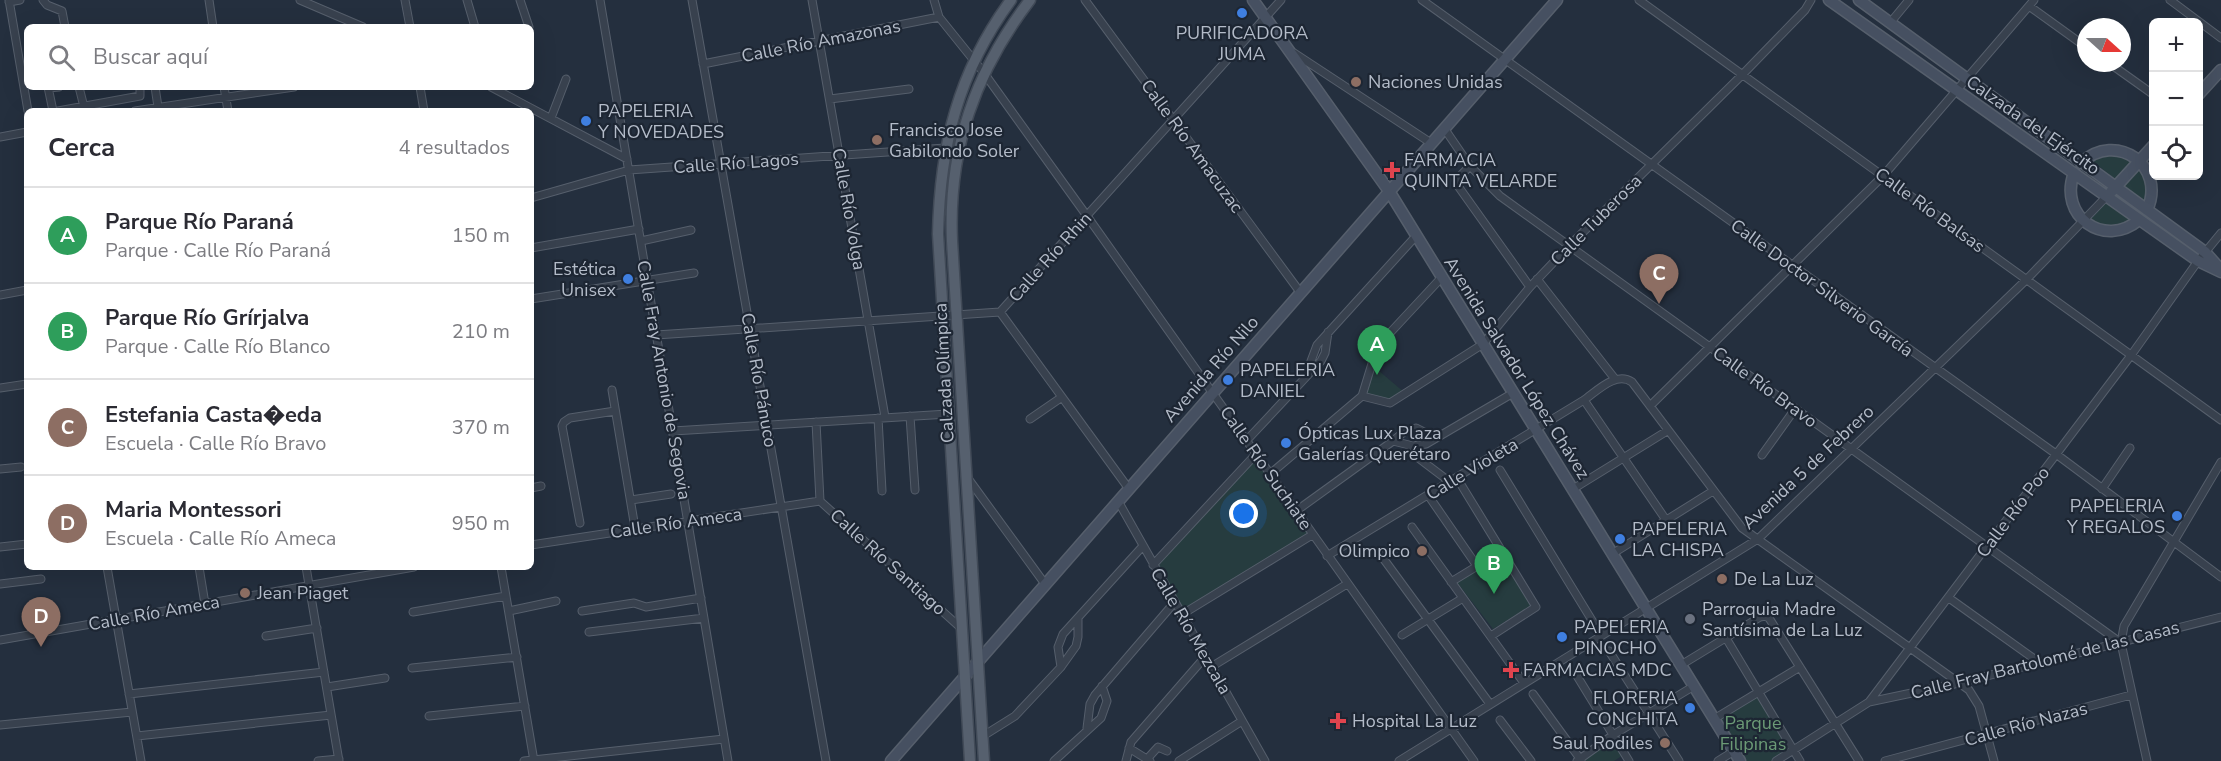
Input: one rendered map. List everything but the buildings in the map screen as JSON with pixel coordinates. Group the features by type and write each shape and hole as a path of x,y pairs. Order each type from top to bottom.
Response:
{"main road":[{"name":"Calzada Olímpica","path":"970,761 938,224 945,148 959,98 974,60 1011,0"},
{"name":"Calzada Olímpica","path":"984,761 951,221 953,182 965,123 984,73 1002,39 1030,0"}],"street":[{"path":"20,0 9,1 24,67"},
{"path":"43,0 47,5 62,11 64,24"},
{"path":"209,0 213,24"},
{"path":"300,0 356,24"},
{"path":"405,0 409,24"},
{"path":"467,0 474,24"},
{"path":"520,0 528,24"},
{"name":"Calle Fray Antonio de Segovia","path":"600,0 728,761"},
{"name":"Calle Río Pánuco","path":"692,0 826,761"},
{"name":"Calle Río Volga","path":"812,0 868,321 881,418 882,491"},
{"name":"Calle Río Suchiate","path":"934,0 939,17 984,73 1214,392 1312,535 1474,761"},
{"name":"Calle Río Amacuzac","path":"1085,0 1300,292"},
{"name":"Avenida Salvador López Chávez","path":"1252,0 1389,191 1737,756"},
{"name":"Calle Río Rhin","path":"656,335 1000,312 1281,0"},
{"name":"Calle Doctor Silverio García","path":"1422,0 2056,454 2221,577"},
{"name":"Avenida Río Nilo","path":"891,761 1557,0"},
{"name":"Calle Río Balsas","path":"1639,0 2221,420"},
{"name":"Calle Tuberosa","path":"1362,396 1390,403 1483,344 1530,287 1569,245 1742,75 1805,10 1811,0"},
{"name":"Calzada del Ejército","path":"1829,0 2139,220 2202,257"},
{"name":"Calzada del Ejército","path":"1859,0 2146,210 2221,271"},
{"path":"1890,23 1910,0"},
{"path":"2170,0 2221,38"},
{"path":"1650,406 1883,176 2031,3 2077,40"},
{"name":"Calle Río Amazonas","path":"704,64 939,17"},
{"path":"1287,48 1431,143"},
{"path":"2203,90 2221,70"},
{"path":"2122,72 2149,91"},
{"path":"551,118 566,79"},
{"path":"830,99 909,89"},
{"path":"26,90 28,108"},
{"path":"49,90 52,108"},
{"path":"80,90 84,108"},
{"path":"88,108 140,96 140,90"},
{"path":"155,90 158,106"},
{"path":"225,90 228,108"},
{"path":"149,108 275,90"},
{"path":"420,90 424,108"},
{"path":"498,90 532,108"},
{"path":"534,109 627,159"},
{"name":"Calle Río Bravo","path":"1444,128 1470,166 1500,196 2121,643"},
{"path":"0,137 24,133"},
{"name":"Calle Río Lagos","path":"534,197 629,170 945,148"},
{"path":"2081,163 2098,151 2108,149 2130,154 2148,173 2151,183 2151,195 2146,210"},
{"name":"Avenida 5 de Febrero","path":"1399,761 1647,610 1758,539 2026,280 2149,150"},
{"path":"1470,166 1456,180 1458,186 1530,287"},
{"path":"2074,173 2070,196 2077,214 2083,221 2095,228 2116,231 2139,220"},
{"path":"534,247 639,229"},
{"path":"640,241 691,230"},
{"name":"Calle Río Poo","path":"1776,761 1869,702 2221,233"},
{"path":"1313,371 1311,361 1313,352 1328,332 1416,236"},
{"path":"534,299 694,273"},
{"path":"1270,474 1362,396 1374,357 1388,335 1442,277"},
{"path":"1537,279 1615,379 1624,378 1632,382 1735,522 1959,683 1975,698 1988,734 1994,761"},
{"path":"0,295 24,291"},
{"path":"1000,312 1129,489"},
{"path":"1247,440 1313,371 1325,353 1328,332"},
{"name":"Calle Violeta","path":"1327,556 1536,430 1615,379"},
{"path":"0,388 24,384"},
{"path":"612,390 635,528"},
{"path":"1393,441 1413,446 1426,444 1513,393"},
{"path":"1030,419 1062,397"},
{"path":"1584,400 1666,520"},
{"path":"1762,455 1795,409"},
{"path":"580,523 562,426 570,418 615,411"},
{"path":"673,431 948,414"},
{"path":"910,416 915,490"},
{"name":"Calle Río Santiago","path":"816,422 820,501 962,629"},
{"path":"1296,511 1405,431 1416,428 1436,438"},
{"path":"1573,489 1667,431"},
{"path":"1413,446 1418,457 1454,480 1502,551 1536,607 1491,636"},
{"path":"2102,489 2130,448"},
{"path":"1153,565 1256,454"},
{"path":"2146,761 2121,643 2124,626 2221,462"},
{"path":"0,469 21,467"},
{"path":"1500,470 1593,622"},
{"path":"967,477 1045,584"},
{"path":"534,487 541,486"},
{"path":"1612,554 1713,491"},
{"path":"631,500 671,494"},
{"path":"1428,495 1477,566"},
{"name":"Calle Río Ameca","path":"534,545 820,501"},
{"name":"Calle Río Mezcala","path":"1118,501 1265,761"},
{"path":"1412,527 1524,683"},
{"path":"1181,615 1312,535"},
{"path":"0,547 24,544"},
{"path":"1061,667 1058,643 1063,634 1142,547"},
{"path":"1451,582 1502,551"},
{"path":"1380,554 1490,704"},
{"path":"108,570 141,761"},
{"path":"200,570 206,604"},
{"path":"306,570 339,760 318,761"},
{"name":"Calle Río Ameca","path":"0,640 398,570"},
{"path":"502,570 534,760"},
{"path":"0,584 41,579"},
{"path":"1211,667 1347,584"},
{"path":"413,612 506,596"},
{"path":"582,611 634,603 646,607 701,598"},
{"path":"1402,635 1463,598"},
{"path":"1949,598 2040,663"},
{"path":"509,611 556,601"},
{"path":"1088,728 1090,704 1102,686 1174,603"},
{"path":"1681,665 1760,617 1766,616 1858,761"},
{"name":"Calle Fray Bartolomé de las Casas","path":"1869,702 1959,683 2221,617"},
{"path":"589,632 704,618"},
{"path":"983,736 1015,716 1061,667 1076,646 1078,620"},
{"path":"266,636 316,628"},
{"path":"1726,638 1800,761"},
{"path":"1609,651 1679,761"},
{"path":"412,668 517,657"},
{"path":"1126,761 1131,742 1205,657"},
{"path":"1714,719 1800,667"},
{"path":"129,694 324,672"},
{"path":"1577,676 1629,761"},
{"path":"327,687 385,678"},
{"path":"1054,761 1101,718 1107,701 1102,686"},
{"path":"1533,694 1580,760 1613,735 1694,686"},
{"name":"Calle Río Nazas","path":"1885,761 2131,695"},
{"path":"429,716 525,706"},
{"path":"0,725 132,712"},
{"path":"137,736 331,715"},
{"path":"1500,720 1531,761"},
{"path":"1179,761 1242,721"},
{"path":"524,761 724,739"},
{"path":"1129,748 1148,760 1158,747 1167,751"},
{"path":"1718,761 1737,756"}],"green space":[{"path":"2101,152 2133,160 2116,180 2089,158"},
{"path":"2138,164 2145,171 2147,204 2121,184"},
{"path":"2108,199 2133,217 2123,224 2112,227 2095,223 2090,219"},
{"path":"1372,365 1405,393 1390,403 1363,395"},
{"path":"1256,454 1312,535 1181,615 1153,565"},
{"path":"1500,554 1531,606 1493,629 1456,581"},
{"name":"Parque Filipinas","path":"1759,692 1794,750 1776,761 1740,761 1715,719"},
{"path":"1613,738 1623,755 1614,761 1586,761 1584,757"}],"place":[{"name":"PURIFICADORA JUMA","path":"1242,13"},
{"name":"Naciones Unidas","path":"1356,82"},
{"name":"PAPELERIA Y NOVEDADES","path":"586,121"},
{"name":"Francisco Jose Gabilondo Soler","path":"877,140"},
{"name":"FARMACIA QUINTA VELARDE","path":"1392,170"},
{"name":"Estética Unisex","path":"628,279"},
{"name":"Estefania Casta�eda","path":"1659,304"},
{"name":"Parque Río Paraná","path":"1377,375"},
{"name":"PAPELERIA DANIEL","path":"1228,380"},
{"name":"Ópticas Lux Plaza Galerías Querétaro","path":"1286,443"},
{"name":"PAPELERIA Y REGALOS","path":"2177,516"},
{"name":"PAPELERIA LA CHISPA","path":"1620,539"},
{"name":"Olimpico","path":"1422,551"},
{"name":"De La Luz","path":"1722,579"},
{"name":"Jean Piaget","path":"245,593"},
{"name":"Parque Río Grírjalva","path":"1494,594"},
{"name":"Parroquia Madre Santísima de La Luz","path":"1690,619"},
{"name":"PAPELERIA PINOCHO","path":"1562,637"},
{"name":"Maria Montessori","path":"41,647"},
{"name":"FARMACIAS MDC","path":"1511,670"},
{"name":"FLORERIA CONCHITA","path":"1690,708"},
{"name":"Hospital La Luz","path":"1338,721"},
{"name":"Saul Rodiles","path":"1665,743"}]}
